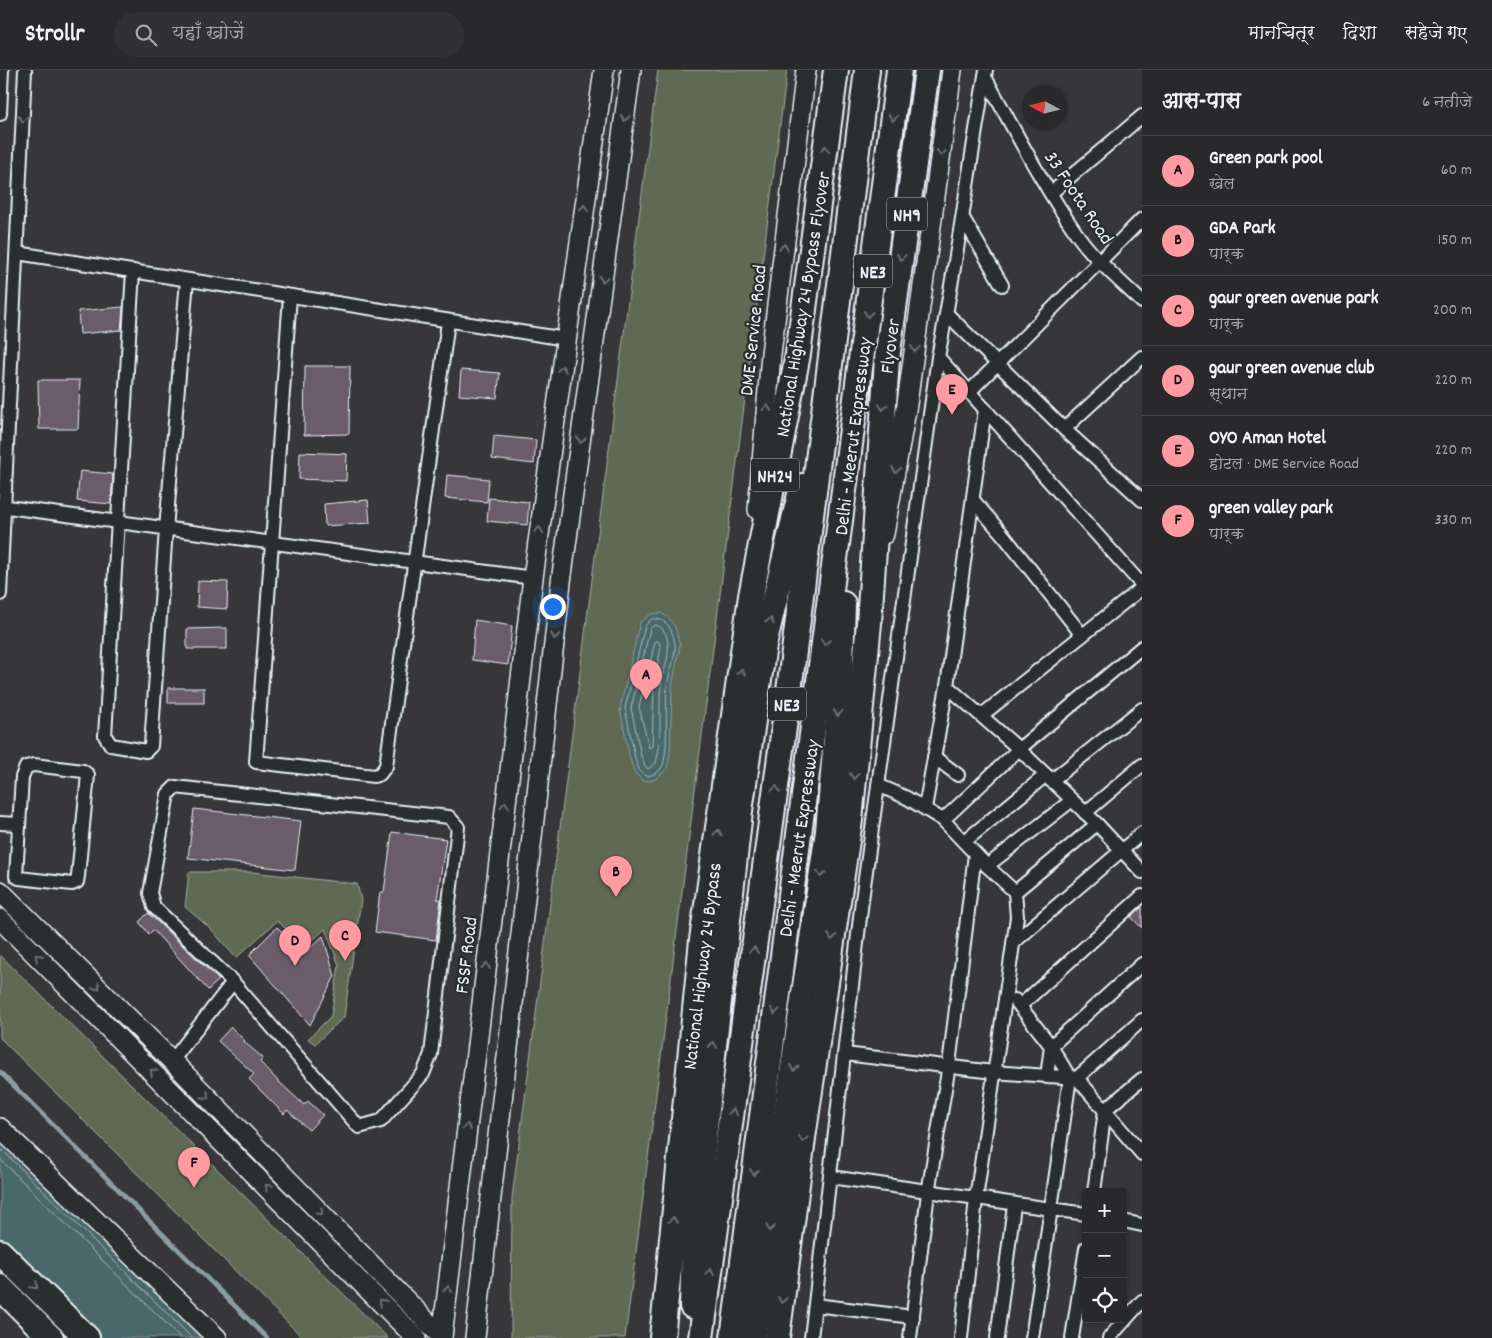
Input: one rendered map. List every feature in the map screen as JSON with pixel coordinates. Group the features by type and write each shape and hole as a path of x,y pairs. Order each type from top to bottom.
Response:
{"highway":[{"name":"National Highway 24 Bypass Flyover","path":"751,596 798,354 836,70"},
{"name":"Delhi - Meerut Expressway","path":"701,1338 790,683 867,70"},
{"name":"Delhi - Meerut Expressway","path":"732,1338 899,70"},
{"name":"Flyover","path":"817,968 850,820 869,623 887,358 927,70"},
{"path":"691,1338 695,1218 711,963 740,811 764,645 830,362"},
{"path":"777,1338 817,968 840,692 847,472"},
{"name":"National Highway 24 Bypass","path":"662,1338 711,963 751,596"},
{"path":"753,1338 817,968"},
{"path":"0,1252 87,1338"},
{"path":"0,1287 51,1338"}],"street":[{"path":"0,114 2,70"},
{"path":"0,594 2,506 17,253 25,70"},
{"name":"FSSF Road","path":"442,1338 533,578 604,70"},
{"path":"475,1338 561,582 631,70"},
{"name":"DME Service Road","path":"751,596 771,354 806,70"},
{"path":"869,623 907,404 952,70"},
{"path":"811,1338 832,1177 862,900 938,357 950,280 963,218 985,74"},
{"name":"33 Foota Road","path":"985,74 1051,193 1076,233 1142,302"},
{"path":"1051,193 1142,116"},
{"path":"963,218 1002,285"},
{"path":"969,392 1142,219"},
{"path":"17,253 566,339"},
{"path":"133,272 105,736 111,745 146,751 151,746 166,528 187,280"},
{"path":"290,296 256,762 374,776 386,766 448,322"},
{"path":"946,314 1064,429 1139,492"},
{"path":"938,357 1142,586 982,715"},
{"path":"1064,429 1142,358"},
{"path":"925,808 948,686 985,409"},
{"path":"973,500 1004,536 1082,635"},
{"path":"2,506 533,578"},
{"path":"943,820 1019,749 1142,647"},
{"path":"948,686 1019,749 1097,824 1142,872"},
{"path":"965,841 1142,709"},
{"path":"934,757 958,775"},
{"path":"34,765 83,771 88,775 77,882 72,884 19,878 16,876 17,824 22,777 26,767 34,765"},
{"path":"1085,813 1142,765"},
{"path":"878,785 925,808 943,820 987,866 1016,892 1017,917 1007,994 993,1072 976,1200 961,1338"},
{"path":"180,788 449,817 454,820 458,827 431,1054 423,1074 381,1121 359,1127 233,982 154,907 151,900 150,893 171,789 180,788"},
{"path":"987,866 1071,801"},
{"path":"0,824 17,824"},
{"path":"1016,892 1097,824"},
{"path":"1013,943 1142,833"},
{"path":"910,1338 928,1193 949,1065 975,854"},
{"path":"0,891 172,1061 442,1338 458,1334 467,1338"},
{"path":"1020,1005 1142,896"},
{"path":"0,919 416,1338"},
{"path":"1047,1077 1051,1046 1142,964"},
{"path":"172,1061 233,982"},
{"path":"1007,994 1020,1005 1074,1078 1140,1149"},
{"path":"1032,1338 1051,1210 1074,1078 1142,1020"},
{"path":"845,1054 949,1065 993,1072 1074,1078"},
{"path":"1095,1188 1105,1110 1142,1079"},
{"path":"0,1128 217,1338"},
{"path":"832,1177 928,1193 1082,1214"},
{"path":"997,1338 1014,1205"},
{"path":"1127,1222 1142,1225"},
{"path":"1072,1338 1082,1274"},
{"path":"1109,1338 1142,1301"},
{"path":"816,1305 912,1317"}],"green space":[{"path":"658,70 787,70 625,1338 511,1338 512,1198"},
{"path":"189,872 252,872 357,884 361,900 344,1017 315,1044 308,1039 331,1016 339,965 325,929 306,946 277,921 236,958 211,929 185,907"},
{"path":"0,955 388,1338 303,1338 0,1038"}],"water":[{"path":"661,613 669,618 675,627 680,645 672,686 670,753 667,769 654,780 643,781 635,773 630,759 620,708 640,622 651,614"},
{"path":"0,1133 208,1338 75,1338 0,1264"}],"building":[{"path":"123,307 121,330 80,334 78,311"},
{"path":"305,366 350,366 349,434 304,435"},
{"path":"461,370 500,373 497,398 459,395"},
{"path":"38,380 80,380 78,429 39,429"},
{"path":"494,436 536,440 534,464 492,459"},
{"path":"300,452 347,454 346,481 299,479"},
{"path":"80,471 113,474 111,504 77,501"},
{"path":"447,475 489,479 487,502 445,498"},
{"path":"489,498 529,502 527,525 487,521"},
{"path":"368,500 370,523 325,526 324,504"},
{"path":"198,581 228,582 227,609 197,607"},
{"path":"475,620 512,626 508,665 472,660"},
{"path":"227,628 227,649 187,649 187,629"},
{"path":"168,688 204,688 204,703 168,703"},
{"path":"194,809 301,821 295,870 188,858"},
{"path":"392,832 446,839 437,899 441,899 436,940 375,932 380,892 384,892"},
{"path":"1142,907 1142,928 1131,917"},
{"path":"148,913 219,980 208,990 153,930 149,934 139,922"},
{"path":"277,927 305,953 323,936 335,976 310,1025 249,955"},
{"path":"231,1027 244,1042 263,1058 260,1062 277,1080 304,1105 308,1101 323,1115 309,1130 287,1110 284,1114 249,1079 254,1074 218,1041"}],"waterway":[{"path":"0,1072 267,1338"}],"place":[{"name":"OYO Aman Hotel","path":"952,415"},
{"name":"Green park pool","path":"646,700"},
{"name":"GDA Park","path":"616,897"},
{"name":"gaur green avenue park","path":"345,961"},
{"name":"gaur green avenue club","path":"295,966"},
{"name":"green valley park","path":"194,1188"}]}
